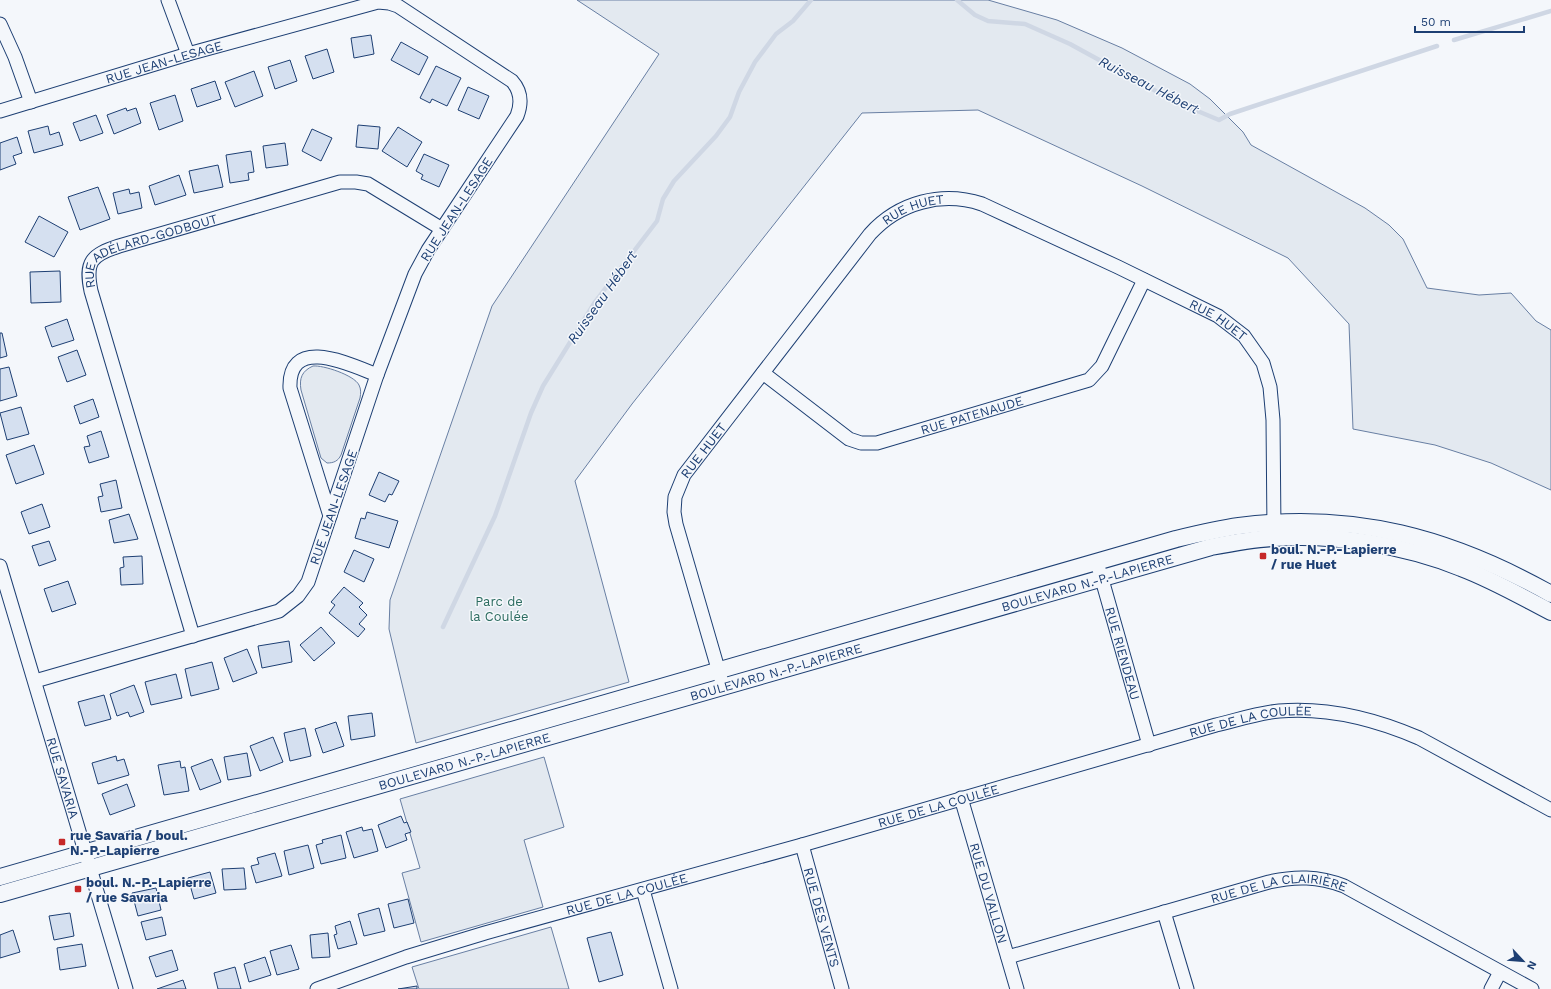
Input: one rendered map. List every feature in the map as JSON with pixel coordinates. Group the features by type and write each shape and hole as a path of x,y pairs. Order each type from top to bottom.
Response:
{"street":[{"path":"168,0 188,54"},
{"name":"RUE JEAN-LESAGE","path":"0,111 188,54 370,3 384,2 398,6 512,81 520,97 520,105 517,116 442,229 415,274 378,375 308,582 303,590 293,602 279,611 35,681"},
{"path":"0,24 15,57 31,102"},
{"name":"RUE ADÉLARD-GODBOUT","path":"193,636 91,292 88,272 91,262 100,253 118,246 340,182 368,184 442,229"},
{"name":"RUE HUET","path":"721,679 676,524 674,512 675,497 684,476 876,227 888,217 926,200 962,198 982,204 1144,280 1230,324 1252,346 1263,363 1268,378 1272,403 1274,530"},
{"name":"RUE PATENAUDE","path":"763,373 849,439 861,443 877,443 1089,380 1102,366 1144,280"},
{"path":"330,516 290,388 291,375 299,362 310,356 330,359 378,375"},
{"name":"BOULEVARD N.-P.-LAPIERRE","path":"0,894 721,679 1099,570 1198,550 1309,522 1375,528 1437,542 1495,565 1551,594"},
{"name":"BOULEVARD N.-P.-LAPIERRE","path":"1274,530 1326,539 1389,546 1434,558 1492,581 1551,612"},
{"name":"RUE SAVARIA","path":"0,566 126,989"},
{"name":"RUE RIENDEAU","path":"1099,570 1149,745"},
{"name":"BOULEVARD N.-P.-LAPIERRE","path":"0,877 85,852 721,679"},
{"name":"RUE DE LA COULÉE","path":"317,989 406,957 802,845 1216,725 1268,713 1307,711 1344,714 1375,721 1419,738 1551,810"},
{"name":"RUE DU VALLON","path":"961,798 1017,989"},
{"name":"RUE DES VENTS","path":"802,845 842,989"},
{"name":"RUE DE LA CLAIRIÈRE","path":"1008,957 1287,878 1317,878 1344,886 1532,989"},
{"path":"643,890 671,989"},
{"path":"1164,912 1187,989"},
{"path":"1491,989 1500,972"}],"green space":[{"name":"Parc de la Coulée","path":"577,0 988,0 1057,20 1122,48 1190,84 1210,99 1243,132 1251,145 1365,208 1389,225 1403,239 1427,288 1479,295 1511,293 1536,321 1551,330 1551,490 1491,463 1435,445 1353,429 1349,324 1288,258 1142,186 978,110 862,113 632,404 575,481 629,682 416,743 389,629 390,600 492,306 659,54"},
{"path":"313,366 331,369 345,374 356,381 359,385 361,393 341,455 339,459 332,463 327,463 321,458 301,390 300,382 302,375 306,370"},
{"path":"544,757 564,827 524,840 543,907 421,942 402,873 420,868 400,799"},
{"path":"551,927 569,989 419,989 412,967"}],"building":[{"path":"371,35 374,54 354,58 351,38"},
{"path":"401,42 428,57 419,75 391,60"},
{"path":"327,49 334,72 313,79 305,56"},
{"path":"290,60 297,81 275,89 268,67"},
{"path":"436,66 461,78 447,106 432,99 430,103 420,98"},
{"path":"254,71 263,96 235,107 225,82"},
{"path":"215,81 221,99 197,107 191,89"},
{"path":"468,87 489,96 479,119 458,110"},
{"path":"175,95 183,121 159,130 150,103"},
{"path":"126,108 127,111 136,108 141,123 114,134 107,115"},
{"path":"96,115 103,133 80,141 73,123"},
{"path":"358,125 380,127 378,149 356,147"},
{"path":"48,126 50,135 59,132 63,145 34,153 28,131"},
{"path":"398,127 422,142 407,167 382,151"},
{"path":"312,129 332,138 321,161 302,151"},
{"path":"17,137 22,153 13,156 16,164 0,170 0,143"},
{"path":"285,143 288,165 266,168 263,146"},
{"path":"251,151 254,172 248,173 249,180 230,183 226,155"},
{"path":"424,154 449,165 439,187 421,179 423,175 416,171"},
{"path":"218,165 223,187 194,193 189,171"},
{"path":"179,175 186,195 155,205 149,186"},
{"path":"98,187 110,219 80,230 68,197"},
{"path":"129,189 130,194 139,192 142,208 118,214 113,193"},
{"path":"39,216 68,232 54,257 25,242"},
{"path":"60,271 61,302 31,303 30,272"},
{"path":"67,319 74,340 52,347 45,327"},
{"path":"0,333 2,333 7,356 0,358"},
{"path":"77,350 86,375 67,382 58,357"},
{"path":"9,367 17,396 0,401 0,369"},
{"path":"93,399 99,417 80,424 74,406"},
{"path":"21,407 29,434 7,440 0,413"},
{"path":"101,431 109,457 89,463 84,447 90,446 87,436"},
{"path":"34,445 44,474 16,484 6,455"},
{"path":"379,472 399,481 392,495 389,494 385,502 369,495"},
{"path":"116,480 122,508 101,512 98,497 103,496 100,484"},
{"path":"42,504 50,527 29,534 21,512"},
{"path":"367,512 398,521 389,548 355,538 361,518 365,519"},
{"path":"129,514 138,539 114,543 109,520"},
{"path":"49,541 56,560 39,566 32,546"},
{"path":"354,550 374,559 364,582 344,572"},
{"path":"142,556 143,584 121,585 120,568 124,567 123,557"},
{"path":"68,581 76,604 52,612 44,589"},
{"path":"344,587 363,603 359,607 367,615 359,624 365,629 358,637 329,613 335,605 331,602"},
{"path":"321,627 335,643 314,661 300,645"},
{"path":"289,641 292,662 262,668 258,646"},
{"path":"247,649 257,673 233,682 224,658"},
{"path":"212,662 219,689 191,696 185,669"},
{"path":"176,674 182,698 151,705 145,682"},
{"path":"134,685 144,712 130,717 128,712 117,716 110,694"},
{"path":"104,695 111,719 85,726 78,702"},
{"path":"372,713 375,736 351,740 348,716"},
{"path":"336,722 344,746 323,753 315,729"},
{"path":"305,728 311,756 290,761 284,733"},
{"path":"273,737 283,762 260,771 250,746"},
{"path":"247,753 251,776 228,780 224,757"},
{"path":"116,756 117,761 124,759 129,775 98,784 92,763"},
{"path":"212,759 221,782 200,790 191,767"},
{"path":"180,761 181,768 185,767 189,791 164,795 158,765"},
{"path":"127,784 135,806 110,815 102,794"},
{"path":"401,816 404,823 407,822 411,832 405,834 407,840 386,848 378,825"},
{"path":"362,827 363,831 372,829 378,851 354,858 346,832"},
{"path":"341,835 346,858 321,864 316,845 323,843 322,840"},
{"path":"308,845 314,868 289,875 284,851"},
{"path":"275,853 282,876 256,883 251,866 259,864 257,858"},
{"path":"244,868 246,889 224,890 222,869"},
{"path":"210,872 216,893 194,899 188,878"},
{"path":"156,888 161,910 138,916 132,893"},
{"path":"408,899 414,923 394,928 388,904"},
{"path":"379,908 385,931 364,936 358,914"},
{"path":"70,913 74,936 54,940 49,916"},
{"path":"162,917 166,935 146,940 141,922"},
{"path":"350,921 357,944 338,949 334,935 337,934 335,926"},
{"path":"13,930 20,952 0,958 0,935"},
{"path":"611,932 623,975 599,982 587,938"},
{"path":"328,933 330,957 312,958 310,935"},
{"path":"82,944 86,966 60,970 57,948"},
{"path":"291,945 299,969 277,975 270,951"},
{"path":"172,950 178,970 156,977 149,957"},
{"path":"265,957 271,975 249,982 244,964"},
{"path":"235,967 241,989 218,989 214,973"},
{"path":"183,980 186,989 157,989"},
{"path":"417,986 417,989 398,989"}],"waterway":[{"name":"Ruisseau Hébert","path":"443,627 495,516 531,413 543,386 595,302 657,221 663,199 674,181 716,136 730,117 739,92 755,62 776,34 793,21 811,0"},
{"name":"Ruisseau Hébert","path":"957,0 975,15 988,21 1025,24 1070,44 1176,102 1219,120 1230,114 1437,46"},
{"name":"Ruisseau Hébert","path":"1454,40 1551,11"}],"place":[{"name":"boul. N.-P.-Lapierre / rue Huet","path":"1263,556"},
{"name":"rue Savaria / boul. N.-P.-Lapierre","path":"62,842"},
{"name":"boul. N.-P.-Lapierre / rue Savaria","path":"78,889"}]}
